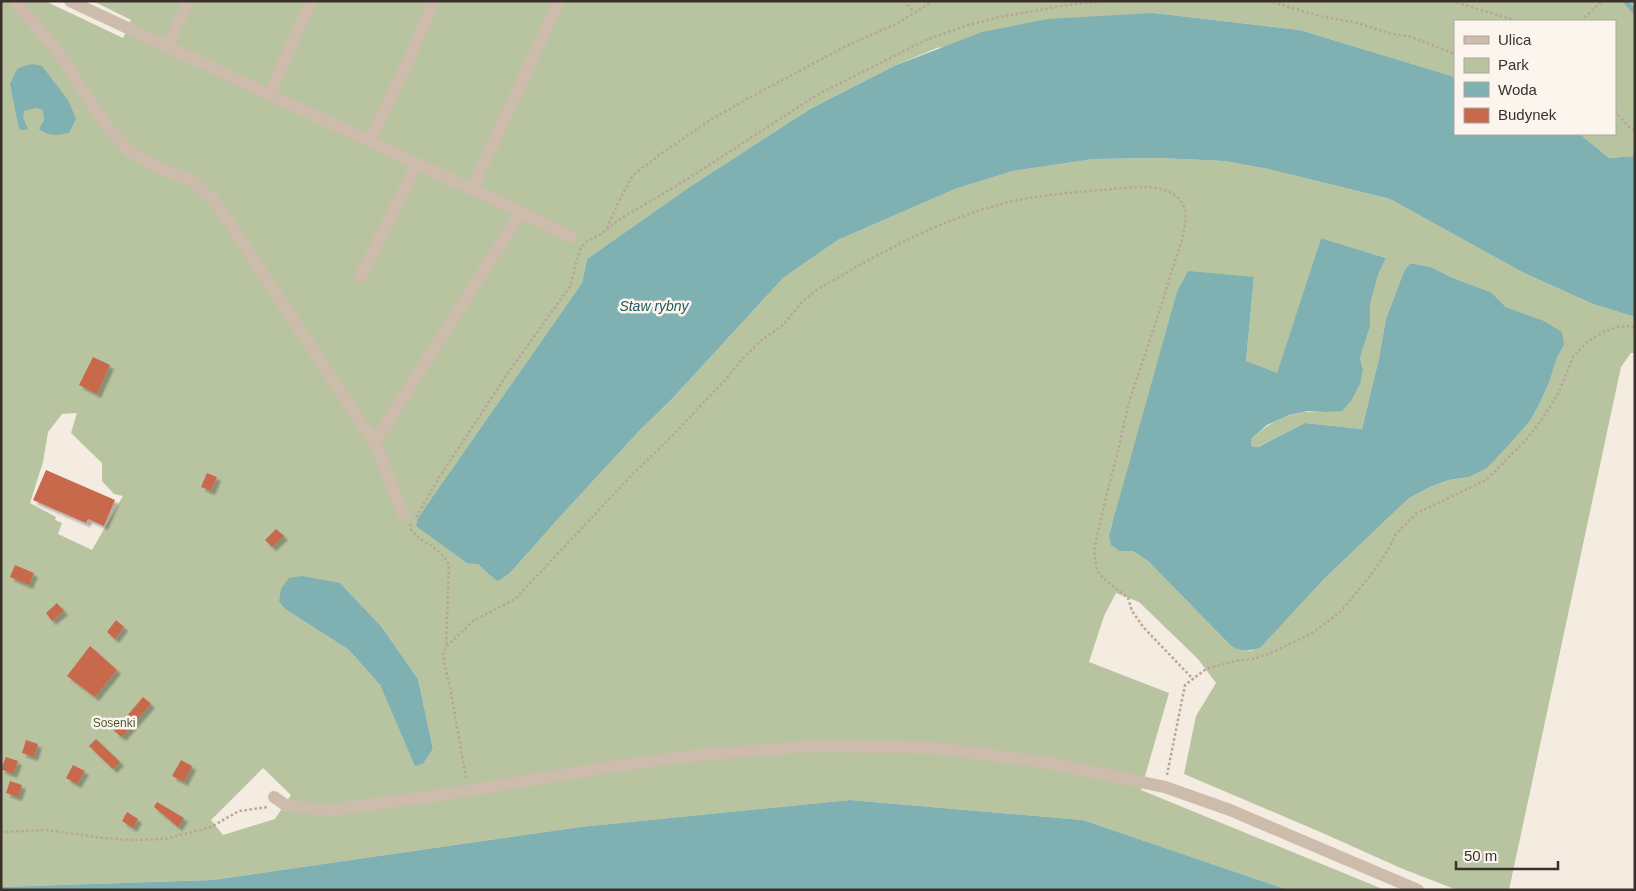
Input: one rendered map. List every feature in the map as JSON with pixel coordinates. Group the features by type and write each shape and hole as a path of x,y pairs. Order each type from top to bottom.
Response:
{"lane":[{"path":"15,1 57,50 105,124 129,151 162,169 191,180 215,201 374,443 403,514"},
{"path":"70,1 522,212 571,237"},
{"path":"167,47 189,1"},
{"path":"269,95 311,1"},
{"path":"369,142 410,57 434,1"},
{"path":"472,189 559,1"},
{"path":"360,277 417,163"},
{"path":"374,443 522,212"},
{"path":"274,797 287,806 330,810 700,755 816,746 936,748 1049,762 1165,787 1230,810 1418,890"}],"path":[{"path":"904,1 914,12"},
{"path":"606,230 633,175 659,155 712,119 748,98 846,46 898,22 933,1"},
{"path":"468,790 443,654 446,647 449,565 444,555 415,535 410,526 440,476 508,373 571,285 575,266 586,242 606,230 616,220 686,180 717,158 817,95 926,40 965,26 999,17 1068,5 1106,1"},
{"path":"1268,1 1320,16 1358,23 1388,33 1411,37 1454,54"},
{"path":"1452,1 1514,20"},
{"path":"1582,20 1602,1"},
{"path":"1616,112 1628,126 1635,130"},
{"path":"446,647 473,620 515,600 630,477 726,379 744,357 763,339 784,325 803,301 814,291 896,246 968,214 1014,201 1054,194 1120,188 1158,188 1170,192 1178,199 1185,208 1186,219 1162,305 1130,398 1094,551 1097,571 1128,598 1132,611 1144,628 1193,679"},
{"path":"1165,787 1185,685 1206,669 1266,655 1311,634 1340,612 1371,575 1385,555 1396,534 1417,513 1486,480 1525,441 1543,418 1559,392 1573,357 1587,342 1603,332 1617,327 1630,326 1635,328"},
{"path":"1,832 47,830 102,838 133,840 165,839 211,827 238,811 287,806"}],"green space":[{"name":"Sosenki","path":"1,1 45,1 123,38 131,20 93,1 1635,1 1635,156 1609,158 1581,135 1616,135 1616,20 1454,20 1454,77 1300,30 1154,13 937,48 894,66 810,109 691,186 587,259 582,283 444,481 478,564 498,580 510,573 639,431 671,400 783,278 838,240 955,189 1013,171 1094,159 1161,158 1224,161 1268,169 1390,199 1522,272 1593,304 1635,317 1635,353 1631,353 1621,367 1509,890 1457,890 1403,869 1184,774 1196,716 1216,683 1198,659 1139,602 1116,593 1104,616 1089,662 1169,693 1141,790 1385,890 1288,890 1083,820 850,800 580,827 212,880 1,887","holes":["1321,238 1386,258 1378,275 1370,305 1370,327 1360,358 1363,369 1325,412 1304,412 1276,421 1251,439 1251,446 1257,447 1305,423 1362,429 1386,319 1404,271 1410,263 1431,267 1453,278 1491,292 1506,307 1542,320 1564,345 1557,358 1549,383 1530,421 1486,469 1469,477 1450,480 1430,487 1409,498 1323,580 1267,640 1251,651 1241,650 1232,647 1148,561 1109,535 1112,524 1254,277 1246,361 1277,374","77,413 71,433 102,463 102,481 114,494 123,496 92,550 58,534 62,523 55,520 56,517 30,503 43,462 48,432 62,414","340,583 381,626 418,679 433,749 423,764 415,765 380,685 349,650 285,609 279,602","263,768 291,795 275,819 223,835 211,820"]}],"water":[{"name":"Staw rybny","path":"1154,13 1300,30 1454,77 1454,135 1581,135 1609,158 1635,156 1635,317 1593,304 1522,272 1390,199 1268,169 1224,161 1160,158 1094,159 1013,171 955,189 838,240 783,278 671,400 639,431 510,573 498,581 478,564 467,563 416,526 418,518 582,283 587,259 691,186 810,109 894,66 982,32 1048,19"},
{"path":"32,64 42,66 68,100 76,119 69,133 57,135 43,132 39,129 44,120 43,110 36,108 24,111 23,118 28,129 19,129 10,84 17,69"},
{"path":"1321,238 1386,258 1378,275 1370,305 1370,327 1360,358 1363,369 1360,384 1351,401 1342,411 1308,411 1289,415 1267,425 1251,439 1251,446 1258,447 1305,423 1362,429 1386,319 1404,271 1410,263 1431,267 1453,278 1491,292 1506,307 1542,320 1562,332 1564,345 1557,358 1549,383 1530,421 1486,469 1469,477 1449,480 1430,487 1409,498 1323,580 1261,647 1240,650 1232,647 1148,561 1133,551 1120,551 1111,545 1109,535 1177,292 1188,271 1254,277 1246,361 1277,373"},
{"path":"302,576 340,583 381,626 418,679 433,749 423,764 415,766 380,685 349,650 285,609 279,602 281,589 289,578"},
{"path":"850,800 1083,820 1288,890 1,890 1,887 212,880 580,827"}],"building":[{"path":"93,357 110,365 97,394 79,385"},
{"path":"46,470 115,500 104,526 88,519 86,523 33,500"},
{"path":"207,473 217,477 211,491 201,487"},
{"path":"276,529 284,536 272,547 265,540"},
{"path":"15,565 34,573 29,585 10,577"},
{"path":"57,603 64,611 52,621 46,613"},
{"path":"116,620 124,627 115,639 107,632"},
{"path":"90,646 117,670 95,697 67,676"},
{"path":"143,697 151,704 122,737 114,731"},
{"path":"96,739 120,762 113,769 89,746"},
{"path":"26,740 38,744 34,757 22,753"},
{"path":"6,757 18,761 13,774 1,769"},
{"path":"181,760 192,766 184,782 172,776"},
{"path":"73,765 85,771 77,784 66,778"},
{"path":"10,781 22,785 18,797 6,793"},
{"path":"157,802 184,818 178,827 154,807"},
{"path":"127,812 138,819 133,828 122,821"}],"waterway":[{"path":"1625,1 1635,12"}]}
